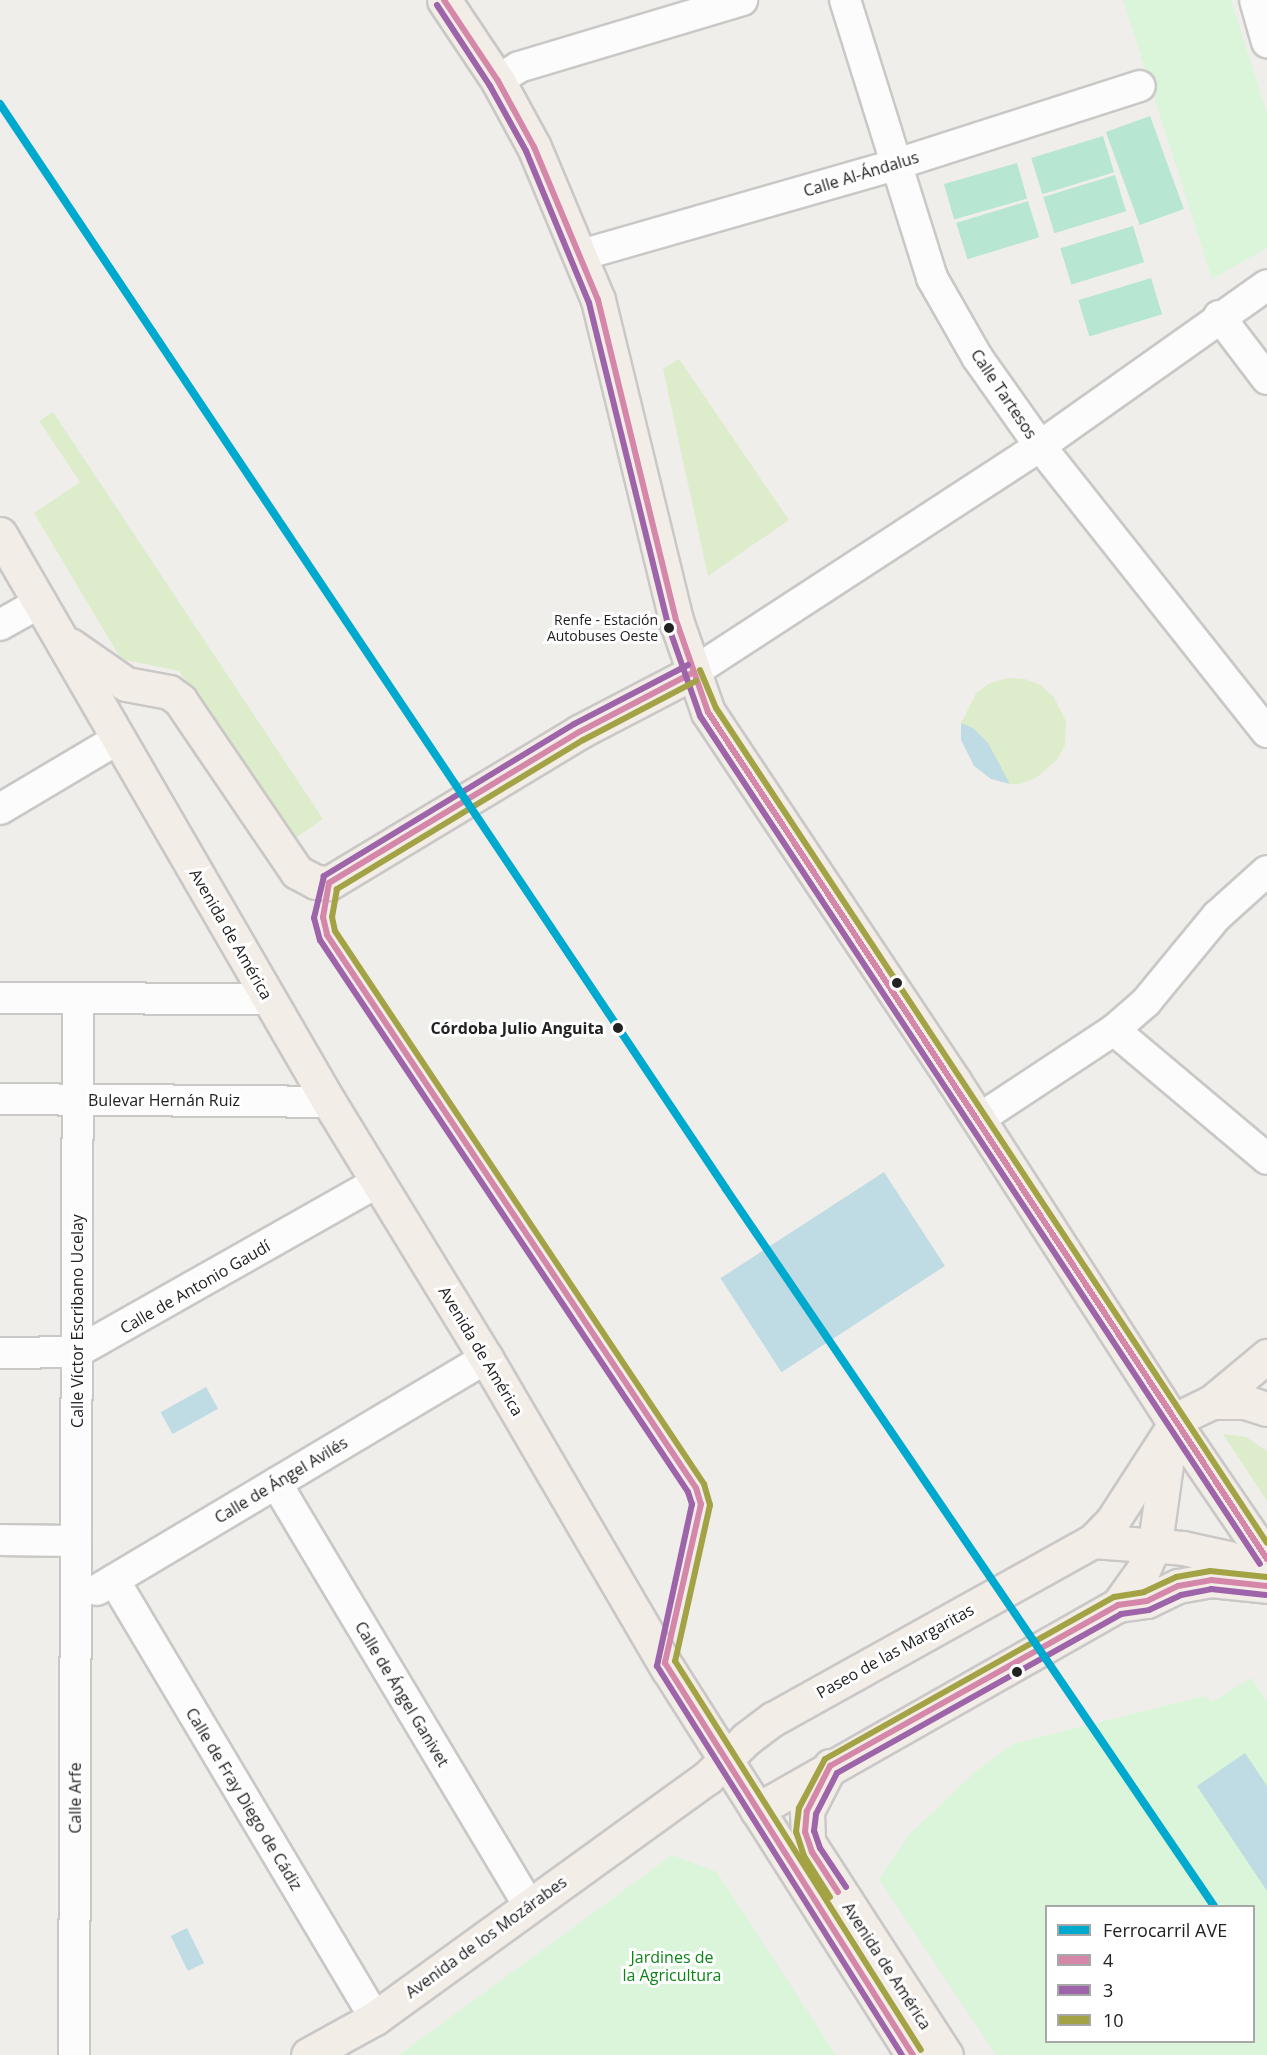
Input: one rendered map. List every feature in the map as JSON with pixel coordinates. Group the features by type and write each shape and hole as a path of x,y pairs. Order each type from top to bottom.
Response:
{"main road":[{"path":"444,0 498,81 543,165 598,300 676,623 692,673 708,712 979,1119 1175,1424 1267,1559"},
{"name":"Avenida de América","path":"0,534 329,1102 486,1358 725,1761 913,2055"},
{"name":"Avenida de América","path":"62,639 126,684 169,692 180,700 297,872 316,882 329,883 579,732 692,673"},
{"path":"1093,1541 1113,1520 1175,1424 1212,1402 1267,1356"},
{"path":"1212,1402 1245,1402 1267,1409"},
{"path":"1118,1605 1143,1570 1155,1543 1166,1457 1175,1424"},
{"path":"1093,1541 1155,1543 1228,1558 1267,1574"},
{"name":"Paseo de las Margaritas","path":"660,1812 725,1761 773,1719 1093,1541"},
{"path":"757,1810 830,1766 1118,1605 1147,1601 1178,1586 1211,1580 1267,1586"},
{"name":"Avenida de América","path":"830,1766 807,1810 805,1832 812,1852 946,2055"},
{"name":"Avenida de los Mozárabes","path":"308,2055 375,2018 528,1904 660,1812"}],"street":[{"path":"498,81 519,67 742,0"},
{"name":"Calle Tartesos","path":"845,0 894,165 932,278 977,357 1040,446 1267,732"},
{"path":"1255,0 1267,40"},
{"name":"Calle Al-Ándalus","path":"581,255 894,165 1140,86"},
{"path":"692,673 1040,446 1219,316 1267,285"},
{"path":"1219,316 1267,379"},
{"path":"0,624 41,602"},
{"path":"0,809 117,739"},
{"path":"979,1119 1114,1030 1146,1002 1216,916 1264,878"},
{"path":"0,998 268,999"},
{"name":"Calle Víctor Escribano Ucelay","path":"76,1541 78,998"},
{"path":"1114,1030 1267,1159"},
{"name":"Bulevar Hernán Ruiz","path":"0,1100 329,1102"},
{"name":"Calle de Antonio Gaudí","path":"0,1353 77,1352 378,1182"},
{"name":"Calle de Ángel Avilés","path":"76,1602 486,1358"},
{"name":"Calle de Ángel Ganivet","path":"276,1483 528,1904"},
{"path":"0,1540 76,1541 91,1568 114,1580"},
{"name":"Calle Arfe","path":"74,2055 76,1541"},
{"name":"Calle de Fray Diego de Cádiz","path":"114,1580 375,2018"}],"green space":[{"path":"1123,0 1231,0 1267,113 1267,248 1212,279"},
{"path":"1150,116 1184,209 1140,225 1106,132"},
{"path":"1103,136 1114,172 1042,194 1031,158"},
{"path":"1017,163 1027,199 954,220 944,184"},
{"path":"1115,175 1126,211 1054,233 1043,197"},
{"path":"1028,201 1039,237 967,259 956,223"},
{"path":"1133,226 1144,262 1071,285 1060,248"},
{"path":"1151,278 1162,314 1089,337 1078,300"},
{"path":"679,359 789,520 708,576 663,369"},
{"path":"53,412 323,819 294,839 179,671 121,659 34,513 80,482 39,421"},
{"path":"1008,678 1025,679 1042,686 1054,697 1066,721 1065,745 1057,760 1036,778 1020,784 1010,784 961,723 976,693 990,683"},
{"path":"1223,1434 1246,1437 1267,1451 1267,1501"},
{"path":"1251,1678 1267,1701 1267,2055 996,2055 879,1879 908,1836 975,1772 1013,1744 1205,1696 1212,1702"},
{"name":"Jardines de la Agricultura","path":"672,1855 717,1872 836,2055 399,2055"}],"water":[{"path":"961,723 973,728 988,743 1010,784 991,779 974,766 961,740"},
{"path":"884,1172 945,1266 781,1372 720,1278"},
{"path":"206,1387 218,1409 173,1434 161,1412"},
{"path":"1245,1753 1267,1786 1267,1891 1197,1786"},
{"path":"187,1928 204,1963 188,1971 171,1936"}],"rail line":[{"name":"AVE","path":"0,104 726,1189 1213,1905"}],"transit line":[{"name":"4","path":"444,0 498,81 534,147 598,300 677,623 708,712 1267,1559"},
{"name":"3","path":"437,5 490,86 526,151 589,303 668,625 700,716 1260,1564"},
{"name":"3","path":"688,665 574,724 324,876 314,918 320,940 688,1492 692,1504 657,1666 902,2055"},
{"name":"10","path":"700,670 716,708 1267,1543"},
{"name":"4","path":"692,673 579,732 329,883 323,917 327,935 696,1488 701,1504 665,1663 913,2055"},
{"name":"10","path":"696,681 583,740 337,889 332,917 335,931 704,1484 710,1505 675,1661 921,2050"},
{"name":"10","path":"830,1897 804,1856 796,1832 799,1808 825,1759 1114,1597 1144,1592 1176,1577 1210,1571 1267,1577"},
{"name":"4","path":"838,1892 812,1852 805,1832 807,1811 830,1766 1118,1605 1147,1601 1178,1586 1211,1580 1267,1586"},
{"name":"3","path":"846,1887 820,1848 814,1831 816,1814 837,1773 1121,1614 1149,1610 1181,1595 1211,1589 1266,1595"}],"place":[{"name":"Renfe - Estación Autobuses Oeste","path":"669,628"},
{"name":"Córdoba Julio Anguita","path":"618,1028"}]}
